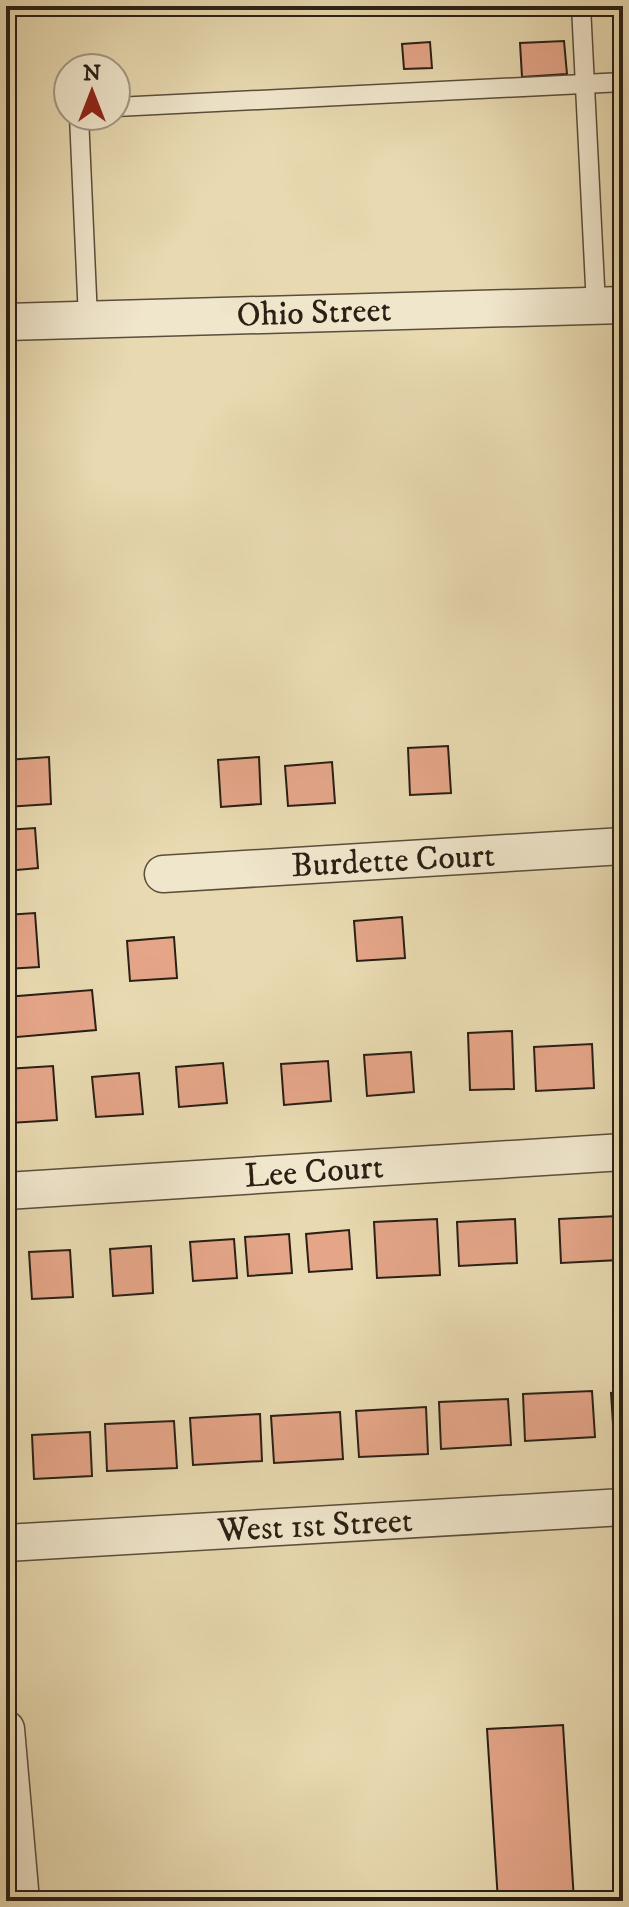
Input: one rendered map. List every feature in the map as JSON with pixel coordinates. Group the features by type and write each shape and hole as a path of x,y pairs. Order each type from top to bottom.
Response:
{"street":[{"name":"Ohio Street","path":"6,322 610,305"},
{"name":"Burdette Court","path":"163,874 623,846"},
{"name":"Lee Court","path":"6,1191 623,1152"},
{"name":"West 1st Street","path":"6,1543 623,1507"},
{"path":"6,1729 21,1901"}],"lane":[{"path":"581,6 585,84 610,305"},
{"path":"132,106 623,82"},
{"path":"80,132 88,319"}],"building":[{"path":"564,41 567,74 522,77 520,43"},
{"path":"430,42 432,68 404,69 402,44"},
{"path":"448,746 451,793 410,795 408,748"},
{"path":"49,757 51,804 6,807 6,760"},
{"path":"259,757 261,804 221,807 218,760"},
{"path":"332,762 335,803 288,806 285,766"},
{"path":"35,828 38,868 6,871 6,830"},
{"path":"35,913 39,967 6,969 6,915"},
{"path":"402,917 405,958 357,961 354,921"},
{"path":"174,937 177,978 130,981 127,941"},
{"path":"92,990 96,1030 6,1038 6,997"},
{"path":"512,1031 514,1089 470,1090 468,1033"},
{"path":"592,1044 594,1088 536,1091 534,1047"},
{"path":"411,1052 414,1092 367,1096 364,1055"},
{"path":"328,1061 331,1101 284,1105 281,1064"},
{"path":"223,1063 227,1103 179,1107 176,1067"},
{"path":"53,1066 57,1120 10,1123 6,1069"},
{"path":"139,1073 143,1114 96,1117 92,1077"},
{"path":"617,1216 619,1260 561,1263 559,1219"},
{"path":"437,1219 440,1275 377,1278 374,1222"},
{"path":"515,1219 517,1263 459,1266 457,1222"},
{"path":"349,1230 352,1269 309,1272 306,1234"},
{"path":"289,1234 292,1273 248,1276 245,1237"},
{"path":"234,1239 237,1278 193,1281 190,1242"},
{"path":"151,1246 153,1293 113,1296 110,1249"},
{"path":"70,1250 73,1297 32,1299 29,1252"},
{"path":"592,1391 595,1437 525,1441 523,1394"},
{"path":"623,1392 623,1439 614,1440 611,1393"},
{"path":"508,1399 511,1445 441,1449 439,1402"},
{"path":"426,1407 428,1454 359,1457 356,1411"},
{"path":"340,1412 343,1459 274,1463 271,1416"},
{"path":"260,1414 262,1461 193,1465 190,1418"},
{"path":"174,1421 177,1468 107,1471 105,1424"},
{"path":"90,1432 92,1476 34,1479 32,1435"},
{"path":"563,1725 574,1901 498,1901 487,1729"}]}
